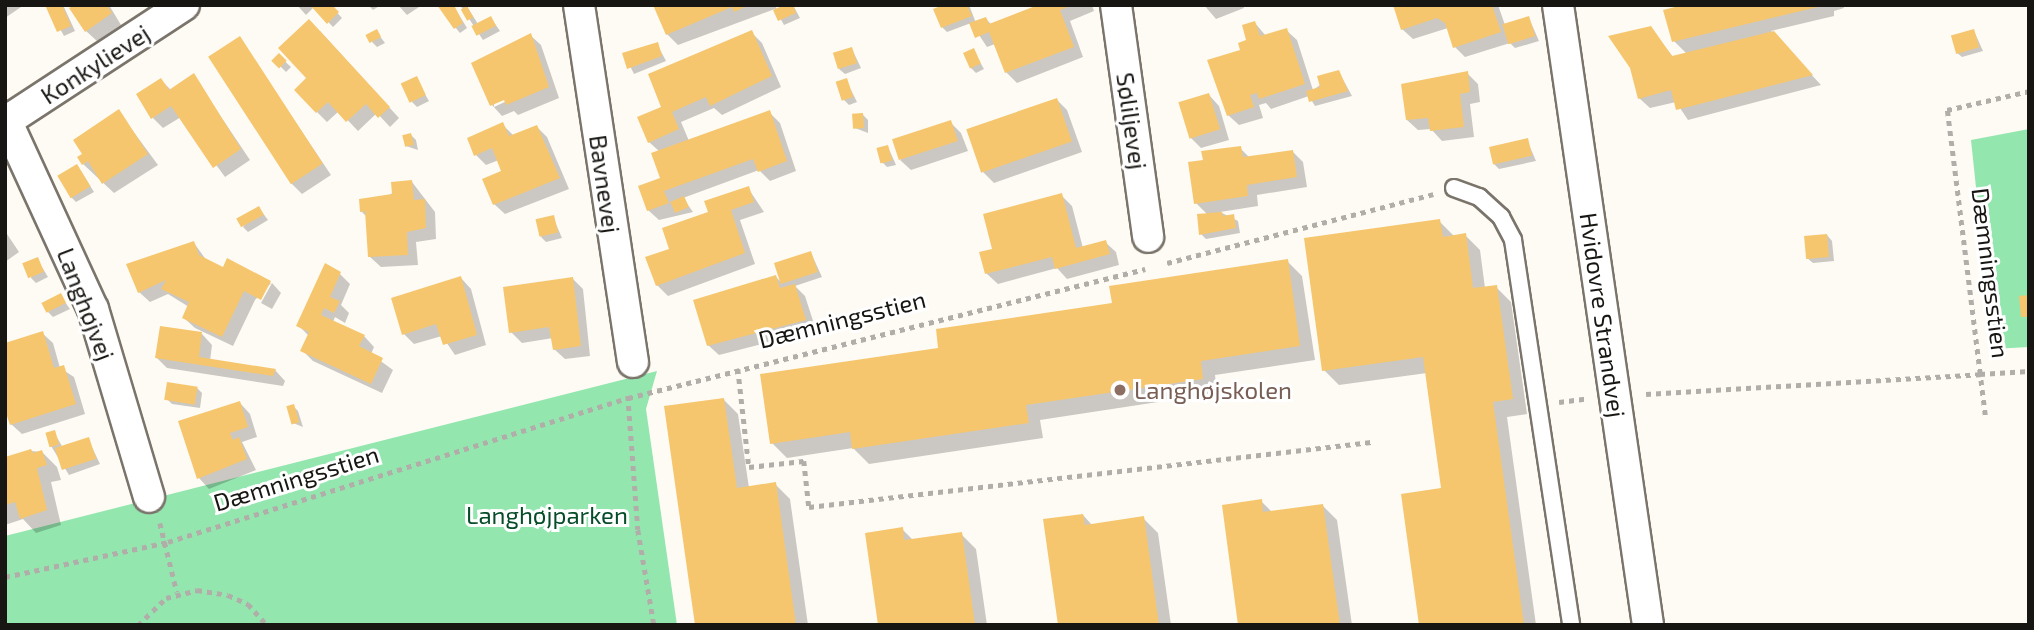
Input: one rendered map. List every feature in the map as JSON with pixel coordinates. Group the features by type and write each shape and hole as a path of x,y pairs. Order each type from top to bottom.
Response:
{"street":[{"name":"Konkylievej","path":"6,120 184,5"},
{"name":"Bavnevej","path":"579,5 632,362"},
{"name":"Søliljevej","path":"1116,5 1148,237"},
{"name":"Hvidovre Strandvej","path":"1559,5 1648,625"},
{"name":"Langhøjvej","path":"6,120 93,309 149,497"}],"lane":[{"path":"1454,188 1479,197 1500,217 1513,240 1571,625"}],"path":[{"name":"Dæmningsstien","path":"1662,393 1980,374 1947,110 2029,91"},
{"name":"Dæmningsstien","path":"5,578 168,542 628,398 1454,188"},
{"path":"738,369 749,467 804,461 809,507 1371,442"},
{"path":"1985,415 1980,374 2029,371"},
{"path":"1538,405 1615,396"},
{"path":"628,398 638,530 654,625"},
{"path":"149,497 168,542 177,592"},
{"path":"138,625 177,592 228,595 248,604 267,625"}],"green space":[{"path":"2029,129 2029,347 1993,349 1971,140"},
{"name":"Langhøjparken","path":"657,371 646,409 677,625 5,625 5,536"}],"building":[{"path":"45,5 62,5 71,26 57,32"},
{"path":"74,5 107,5 112,13 85,32 69,8"},
{"path":"310,5 332,5 339,12 327,24"},
{"path":"437,5 454,5 463,23 454,29"},
{"path":"653,5 749,5 734,12 732,7 666,35"},
{"path":"784,5 793,5 796,13 778,21 773,10"},
{"path":"943,5 967,5 972,16 941,28 933,9"},
{"path":"1038,5 1072,5 1060,10 1074,47 1005,73 989,32 975,38 969,23 986,17 989,24"},
{"path":"1393,5 1492,5 1501,32 1453,48 1445,23 1437,18 1401,30"},
{"path":"1683,5 1822,6 1672,42 1663,10"},
{"path":"467,6 473,17 467,21 461,9"},
{"path":"491,16 496,26 476,36 471,26"},
{"path":"1529,16 1535,36 1508,44 1502,24"},
{"path":"309,19 390,107 378,118 366,104 346,122 328,102 316,113 294,90 306,78 278,48"},
{"path":"1255,21 1260,36 1287,28 1305,84 1259,99 1257,93 1250,95 1254,107 1227,116 1207,60 1240,50 1238,43 1246,40 1242,25"},
{"path":"1651,26 1672,56 1774,31 1813,75 1676,110 1671,90 1638,99 1630,68 1608,36"},
{"path":"377,29 381,37 370,43 365,35"},
{"path":"1974,29 1979,47 1956,54 1951,36"},
{"path":"752,30 772,76 710,106 706,97 672,112 679,129 648,143 637,117 661,107 648,74"},
{"path":"531,33 549,87 506,105 504,100 490,106 471,63"},
{"path":"240,36 323,163 291,184 208,57"},
{"path":"658,42 662,56 627,69 622,53"},
{"path":"852,47 857,63 838,69 833,53"},
{"path":"974,48 981,64 970,68 963,53"},
{"path":"279,53 287,61 279,69 271,61"},
{"path":"1339,70 1348,91 1309,102 1306,91 1320,87 1317,76"},
{"path":"1468,71 1470,92 1460,94 1464,127 1430,131 1428,118 1406,120 1401,84"},
{"path":"194,73 241,149 213,168 171,106 151,119 136,94 161,78 169,90"},
{"path":"417,76 426,95 410,103 401,84"},
{"path":"847,78 853,97 842,101 836,82"},
{"path":"1209,93 1220,129 1190,139 1178,102"},
{"path":"1057,98 1072,141 981,173 966,129"},
{"path":"119,109 148,154 102,184 88,161 82,165 77,157 82,154 73,140"},
{"path":"770,110 787,161 758,172 753,159 664,191 669,203 647,211 638,186 660,178 651,153"},
{"path":"863,113 864,128 853,129 852,114"},
{"path":"951,120 958,141 899,160 892,139"},
{"path":"503,122 509,136 537,125 560,178 493,205 482,179 501,171 492,148 474,156 467,138"},
{"path":"411,133 414,145 405,147 402,135"},
{"path":"1528,138 1532,156 1493,165 1489,147"},
{"path":"888,145 892,160 881,164 876,148"},
{"path":"1241,146 1243,157 1293,150 1297,177 1247,185 1248,196 1194,204 1188,162 1203,160 1201,151"},
{"path":"77,164 90,186 71,198 57,176"},
{"path":"412,180 414,200 425,199 426,228 407,232 408,255 368,257 365,211 360,212 359,199 392,194 391,182"},
{"path":"749,186 754,202 731,210 745,253 656,286 645,257 669,249 662,228 708,212 704,201"},
{"path":"1062,193 1076,248 1106,240 1110,254 1055,269 1052,257 985,274 979,252 992,249 983,214"},
{"path":"684,196 689,207 675,213 670,202"},
{"path":"259,206 264,215 241,227 236,219"},
{"path":"1222,212 1223,216 1234,214 1236,228 1199,235 1197,214"},
{"path":"554,215 558,233 540,237 535,219"},
{"path":"1440,219 1443,237 1466,233 1473,288 1497,285 1513,399 1493,402 1524,625 1419,625 1401,494 1441,488 1423,357 1322,371 1304,238"},
{"path":"1827,234 1829,257 1806,259 1804,236"},
{"path":"194,241 199,255 223,267 227,258 271,281 261,300 244,291 222,337 182,318 189,302 161,289 166,280 138,293 126,264"},
{"path":"811,251 818,272 781,284 774,263"},
{"path":"38,257 44,272 28,278 22,263"},
{"path":"1288,259 1300,346 1201,361 1203,379 1026,405 1029,423 852,449 850,432 770,444 760,374 938,348 936,329 1112,303 1109,286"},
{"path":"325,263 341,272 330,297 340,301 334,313 324,308 321,315 365,335 359,346 383,358 371,384 300,351 309,332 296,326"},
{"path":"776,275 780,288 795,284 806,320 707,346 693,300"},
{"path":"461,276 477,335 443,345 436,324 402,335 391,298"},
{"path":"573,277 581,346 553,350 549,327 509,333 503,287"},
{"path":"61,293 66,303 46,313 41,303"},
{"path":"2029,295 2029,317 2021,317 2019,296"},
{"path":"160,326 202,332 199,357 276,369 273,376 155,358"},
{"path":"43,331 54,368 64,365 76,404 10,425 5,410 5,343"},
{"path":"167,382 198,387 195,405 164,400"},
{"path":"724,398 737,488 776,482 796,625 695,625 664,406"},
{"path":"240,401 248,427 230,433 233,440 239,437 247,459 197,479 178,421"},
{"path":"294,404 299,422 292,424 286,406"},
{"path":"55,430 59,444 50,447 45,433"},
{"path":"89,437 96,459 62,470 55,448"},
{"path":"31,449 33,453 42,450 47,465 37,468 47,510 20,519 15,502 5,505 5,457"},
{"path":"1262,499 1263,512 1323,504 1340,625 1238,625 1222,505"},
{"path":"1083,514 1085,525 1144,516 1159,625 1058,625 1043,519"},
{"path":"903,527 904,540 962,532 975,625 878,625 865,533"}],"place":[{"name":"Langhøjskolen","path":"1120,390"}]}
